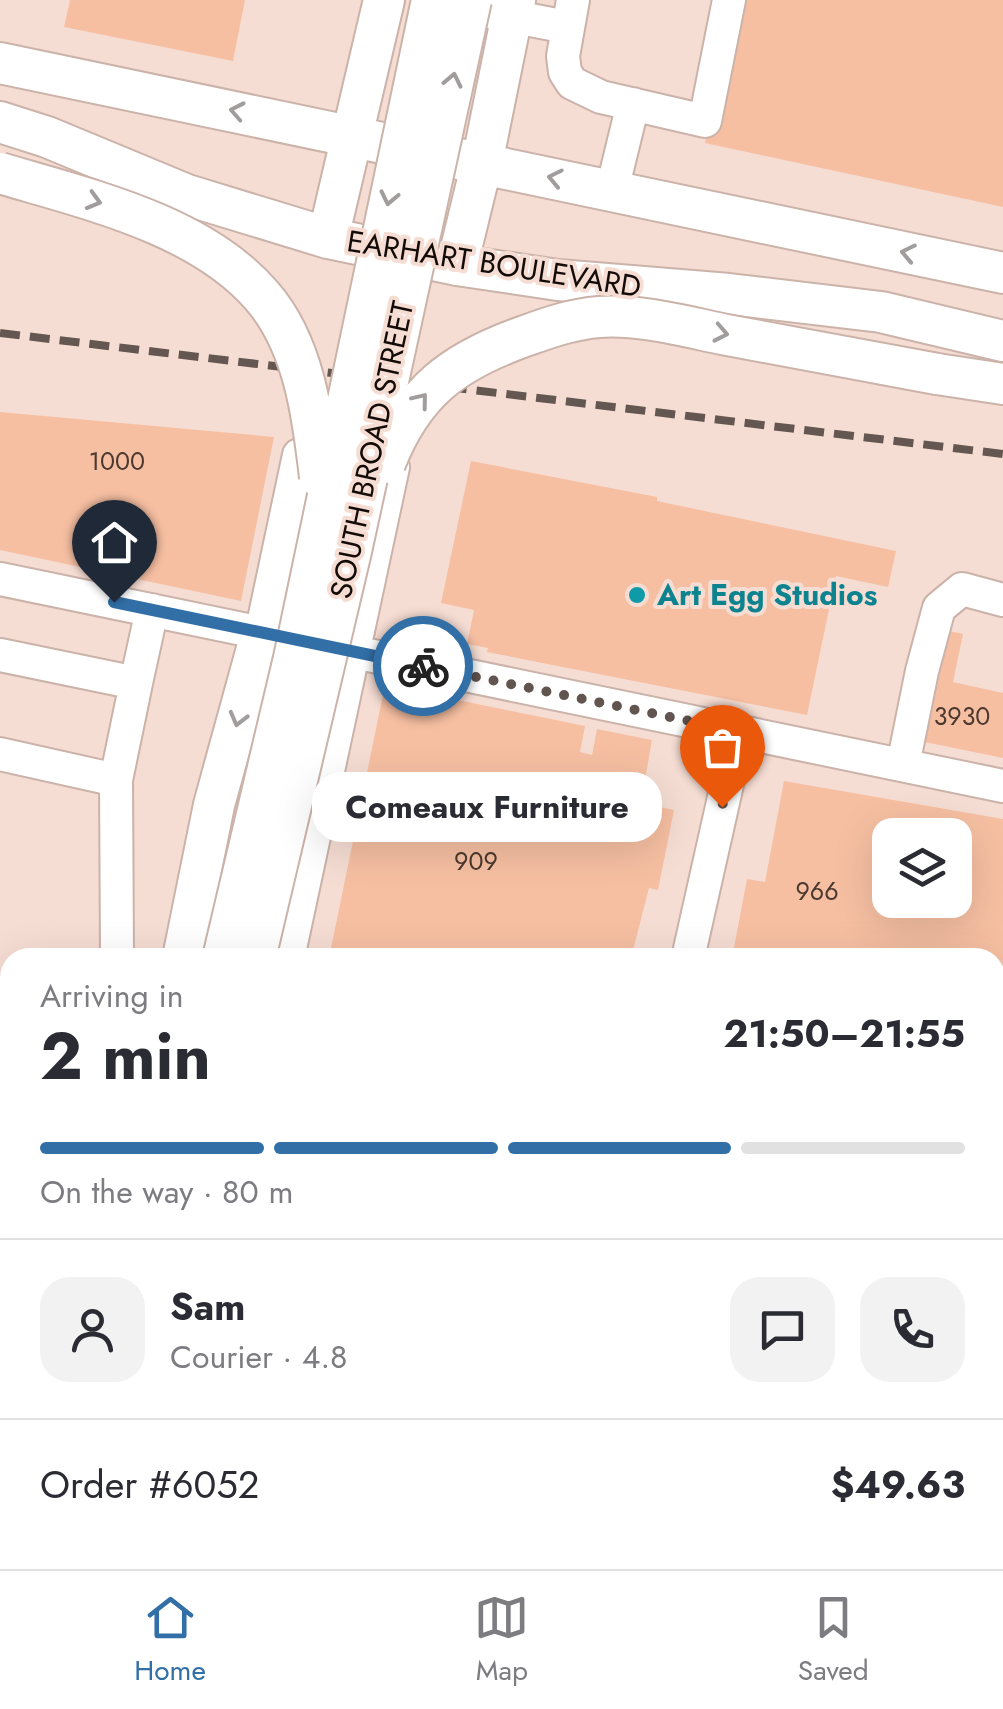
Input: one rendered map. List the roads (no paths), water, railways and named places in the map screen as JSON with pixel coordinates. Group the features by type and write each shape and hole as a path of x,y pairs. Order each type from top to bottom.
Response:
{"main road":[{"path":"328,238 384,0"},
{"name":"SOUTH BROAD STREET","path":"225,948 294,658 430,0"},
{"name":"SOUTH BROAD STREET","path":"256,948 351,551 471,0"},
{"path":"457,265 513,8"},
{"path":"0,64 351,134 1003,273"},
{"name":"EARHART BOULEVARD","path":"0,122 187,195 328,238 457,265 558,280 881,312 1003,341"},
{"path":"0,174 120,208 182,237 229,265 263,297 292,346 307,395 323,510"},
{"path":"351,551 387,457 424,393 453,368 496,346 560,324 604,316 635,320 1003,384"},
{"path":"185,948 214,804 261,634"}],"street":[{"path":"430,0 570,13 563,56 565,72 572,83 584,92 707,122 729,0"},
{"path":"612,190 633,104"},
{"path":"261,634 299,454 393,467 290,948"},
{"path":"241,948 315,644 353,460"},
{"path":"0,579 1003,786"},
{"path":"903,765 939,608 962,590 1003,600"},
{"path":"117,948 116,780 152,610"},
{"path":"0,655 136,683"},
{"path":"690,948 738,731"},
{"path":"0,754 116,780"}],"railway":[{"path":"0,333 1003,454"}],"place":[{"name":"Art Egg Studios","path":"637,595"},
{"name":"Comeaux Furniture","path":"722,807"}]}
